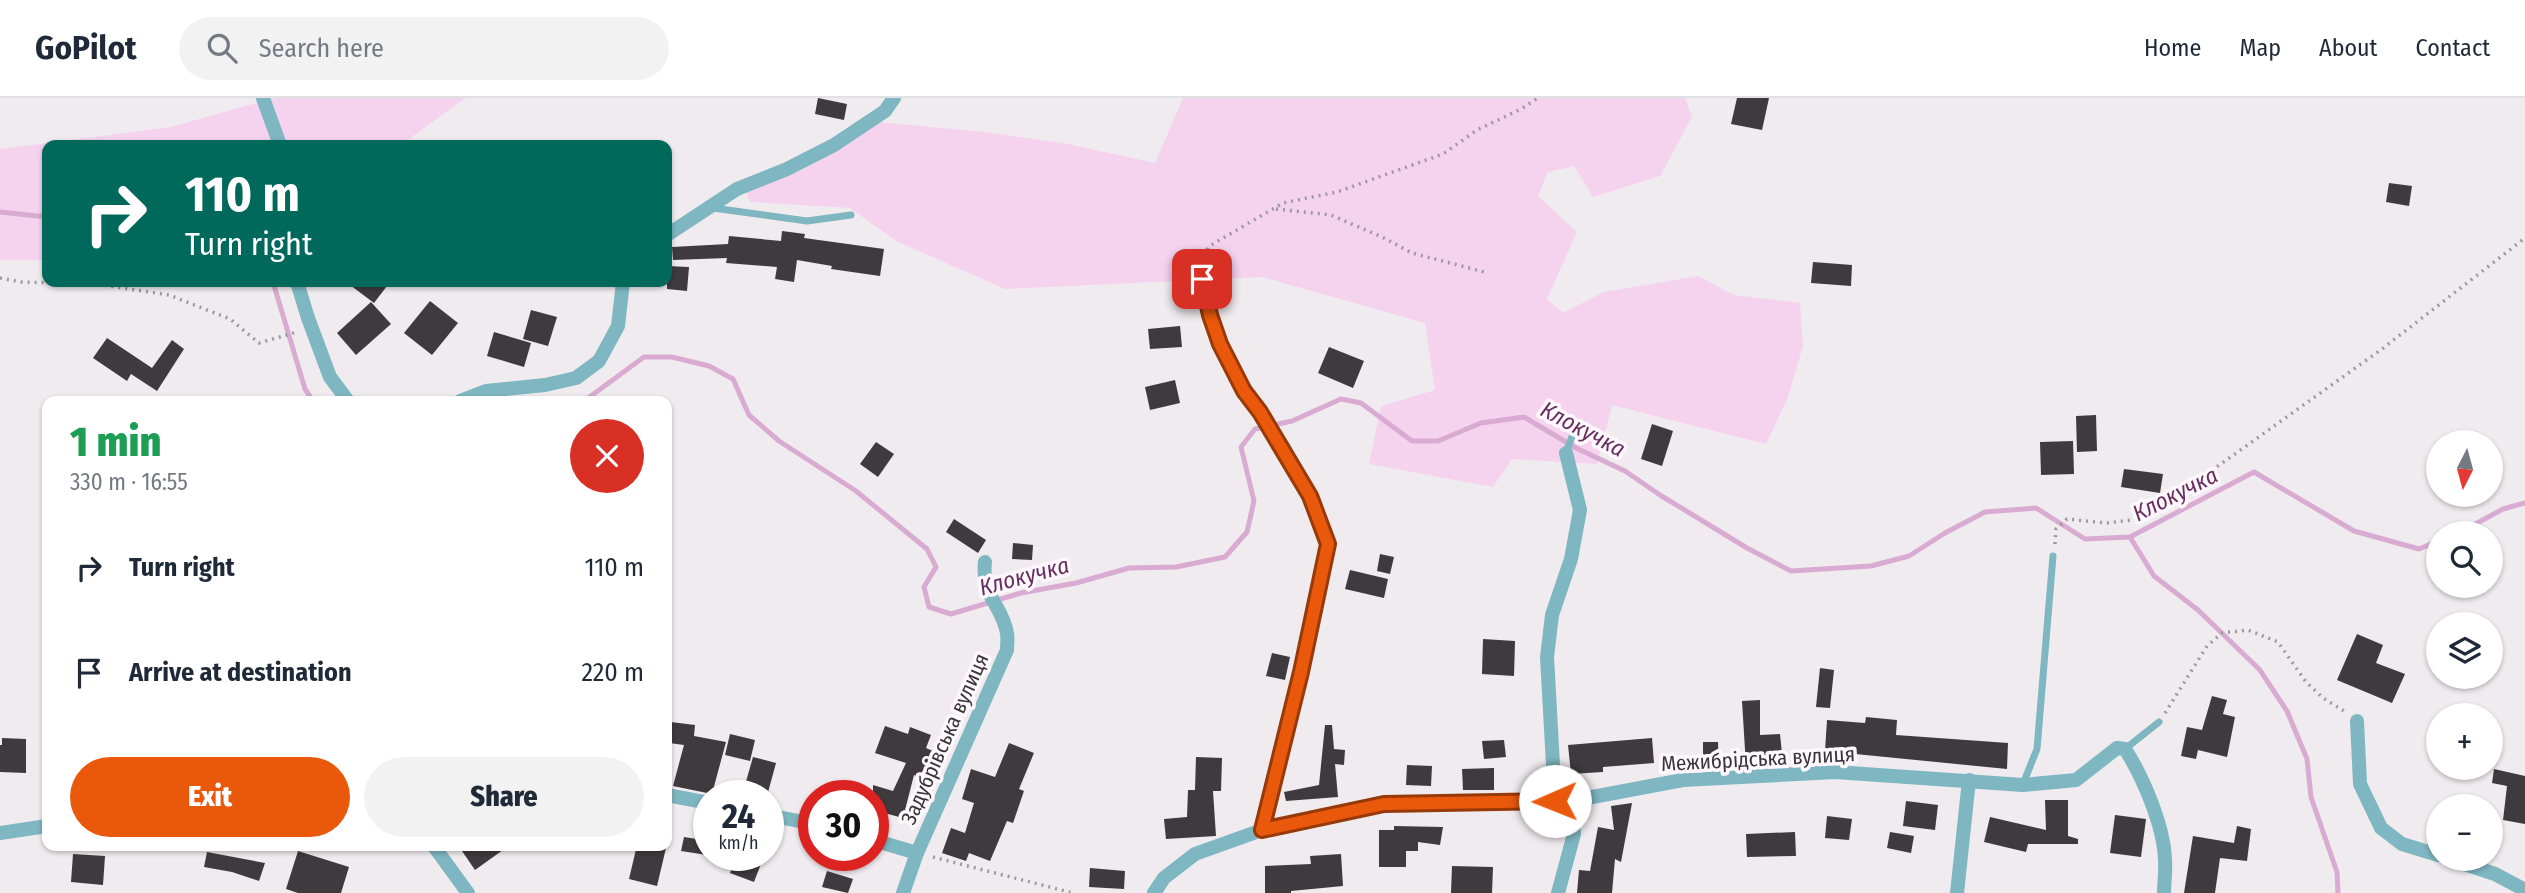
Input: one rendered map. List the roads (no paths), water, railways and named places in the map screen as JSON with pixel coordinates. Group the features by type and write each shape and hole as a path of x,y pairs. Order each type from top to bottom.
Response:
{"street":[{"path":"263,98 278,140"},
{"path":"672,232 737,189 787,169 834,145 885,111 894,98"},
{"path":"299,287 330,377 344,396"},
{"path":"473,396 486,391 545,385 576,378 599,360 618,326 622,287"},
{"path":"1262,830 1301,672 1328,544 1310,496 1276,440"},
{"path":"1555,801 1546,657 1552,615 1571,559 1580,510 1566,453"},
{"name":"Задубрівська вулиця","path":"903,893 917,853 1007,650 1007,632 988,594 983,577 985,562"},
{"path":"2357,721 2360,783 2381,828 2402,844 2426,851"},
{"name":"Межибрідська вулиця","path":"1154,893 1164,878 1195,854 1262,830 1384,804 1570,801 1683,780 1835,772 2023,785 2077,780 2117,748 2125,749"},
{"path":"2125,749 2139,771 2156,816 2165,858 2164,893"},
{"path":"1957,893 1969,780"},
{"path":"672,796 693,800"},
{"path":"1559,893 1574,834 1570,801"},
{"path":"0,833 42,827"},
{"path":"889,845 917,853"},
{"path":"437,851 468,893"},
{"path":"2486,871 2525,890"}],"lane":[{"path":"709,207 807,221 851,215"},
{"path":"1202,279 1220,344 1244,391 1276,440"},
{"path":"1566,453 1577,422"},
{"path":"2023,785 2037,749 2053,556"},
{"path":"2125,749 2159,722"}],"waterway":[{"name":"Клокучка","path":"0,212 42,216"},
{"name":"Клокучка","path":"274,287 305,389 310,396"},
{"name":"Клокучка","path":"591,396 644,357 672,357 709,366 733,379 749,415 779,441 856,491 927,549 936,567 924,587 929,607 951,614 1021,593 1076,583 1129,568 1176,567 1225,557 1247,532 1254,501 1241,447 1255,429 1292,421 1341,399 1361,403 1412,441 1438,441 1481,423 1524,417 1576,448 1625,471 1747,548 1791,571 1871,566 1909,556 1985,512 2036,508 2085,539 2130,537 2254,472 2354,531 2419,549 2426,546"},
{"name":"Клокучка","path":"2481,521 2503,509 2525,503"},
{"path":"2130,537 2154,576 2198,610 2260,670 2287,711 2307,759 2311,797 2337,872 2338,893"}]}
